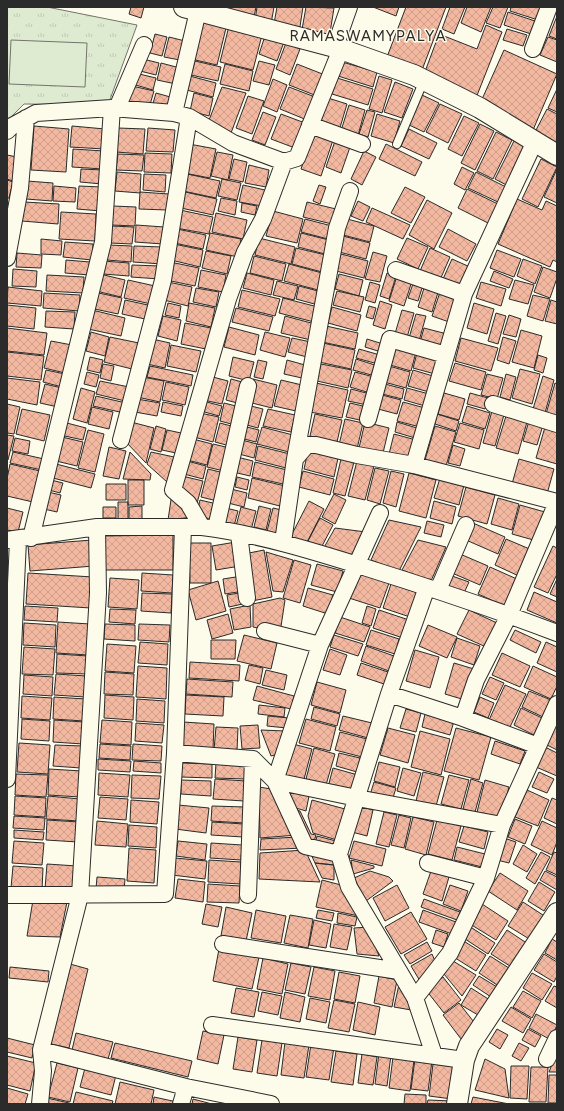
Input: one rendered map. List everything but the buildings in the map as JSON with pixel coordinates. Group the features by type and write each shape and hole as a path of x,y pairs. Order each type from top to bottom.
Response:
{"street":[{"path":"7,131 36,113 115,108 181,115 233,143 284,162 297,158 338,48 349,7"},
{"path":"534,49 549,7"},
{"path":"121,440 163,280 191,9 338,48 424,80 480,108 557,155"},
{"path":"7,778 18,539 103,242 115,108 144,44"},
{"path":"7,258 20,188 26,118"},
{"path":"310,125 362,144"},
{"path":"414,465 464,294 535,141"},
{"path":"209,528 188,503 173,490 228,299 245,252 263,219 284,162"},
{"path":"283,542 295,458 337,228 350,190"},
{"path":"396,270 464,294"},
{"path":"368,419 390,340 446,355"},
{"path":"209,528 248,386"},
{"path":"493,404 557,424"},
{"path":"295,458 307,445 316,445 357,455 414,465 557,502 509,615 476,680 463,718"},
{"path":"275,781 320,645 380,513"},
{"path":"434,1055 415,998 349,887 339,854 389,694 432,588 466,525"},
{"path":"18,539 97,527 209,528 283,542 356,564 432,588 557,633"},
{"path":"40,1104 43,1071 41,1050 80,895 98,593 97,527"},
{"path":"7,895 165,894 175,754 183,527"},
{"path":"239,534 247,598"},
{"path":"265,631 320,645"},
{"path":"389,694 463,718 538,746"},
{"path":"415,998 450,953 486,878 502,825 557,704"},
{"path":"175,754 253,759 275,781 304,846 339,854"},
{"path":"248,895 253,759"},
{"path":"275,781 502,825"},
{"path":"428,863 486,878"},
{"path":"457,1104 464,1060 469,1046 557,914"},
{"path":"224,944 400,971"},
{"path":"212,1025 464,1060"},
{"path":"547,1059 557,1038"},
{"path":"41,1050 186,1087 271,1104"},
{"path":"181,1104 186,1087"}],"lane":[{"path":"397,144 424,80"}],"green space":[{"path":"7,7 47,7 137,25 108,105 24,104 7,121"},
{"path":"11,40 87,43 85,87 9,84"}],"district":[{"name":"RAMASWAMYPALYA","path":"368,36"}]}
